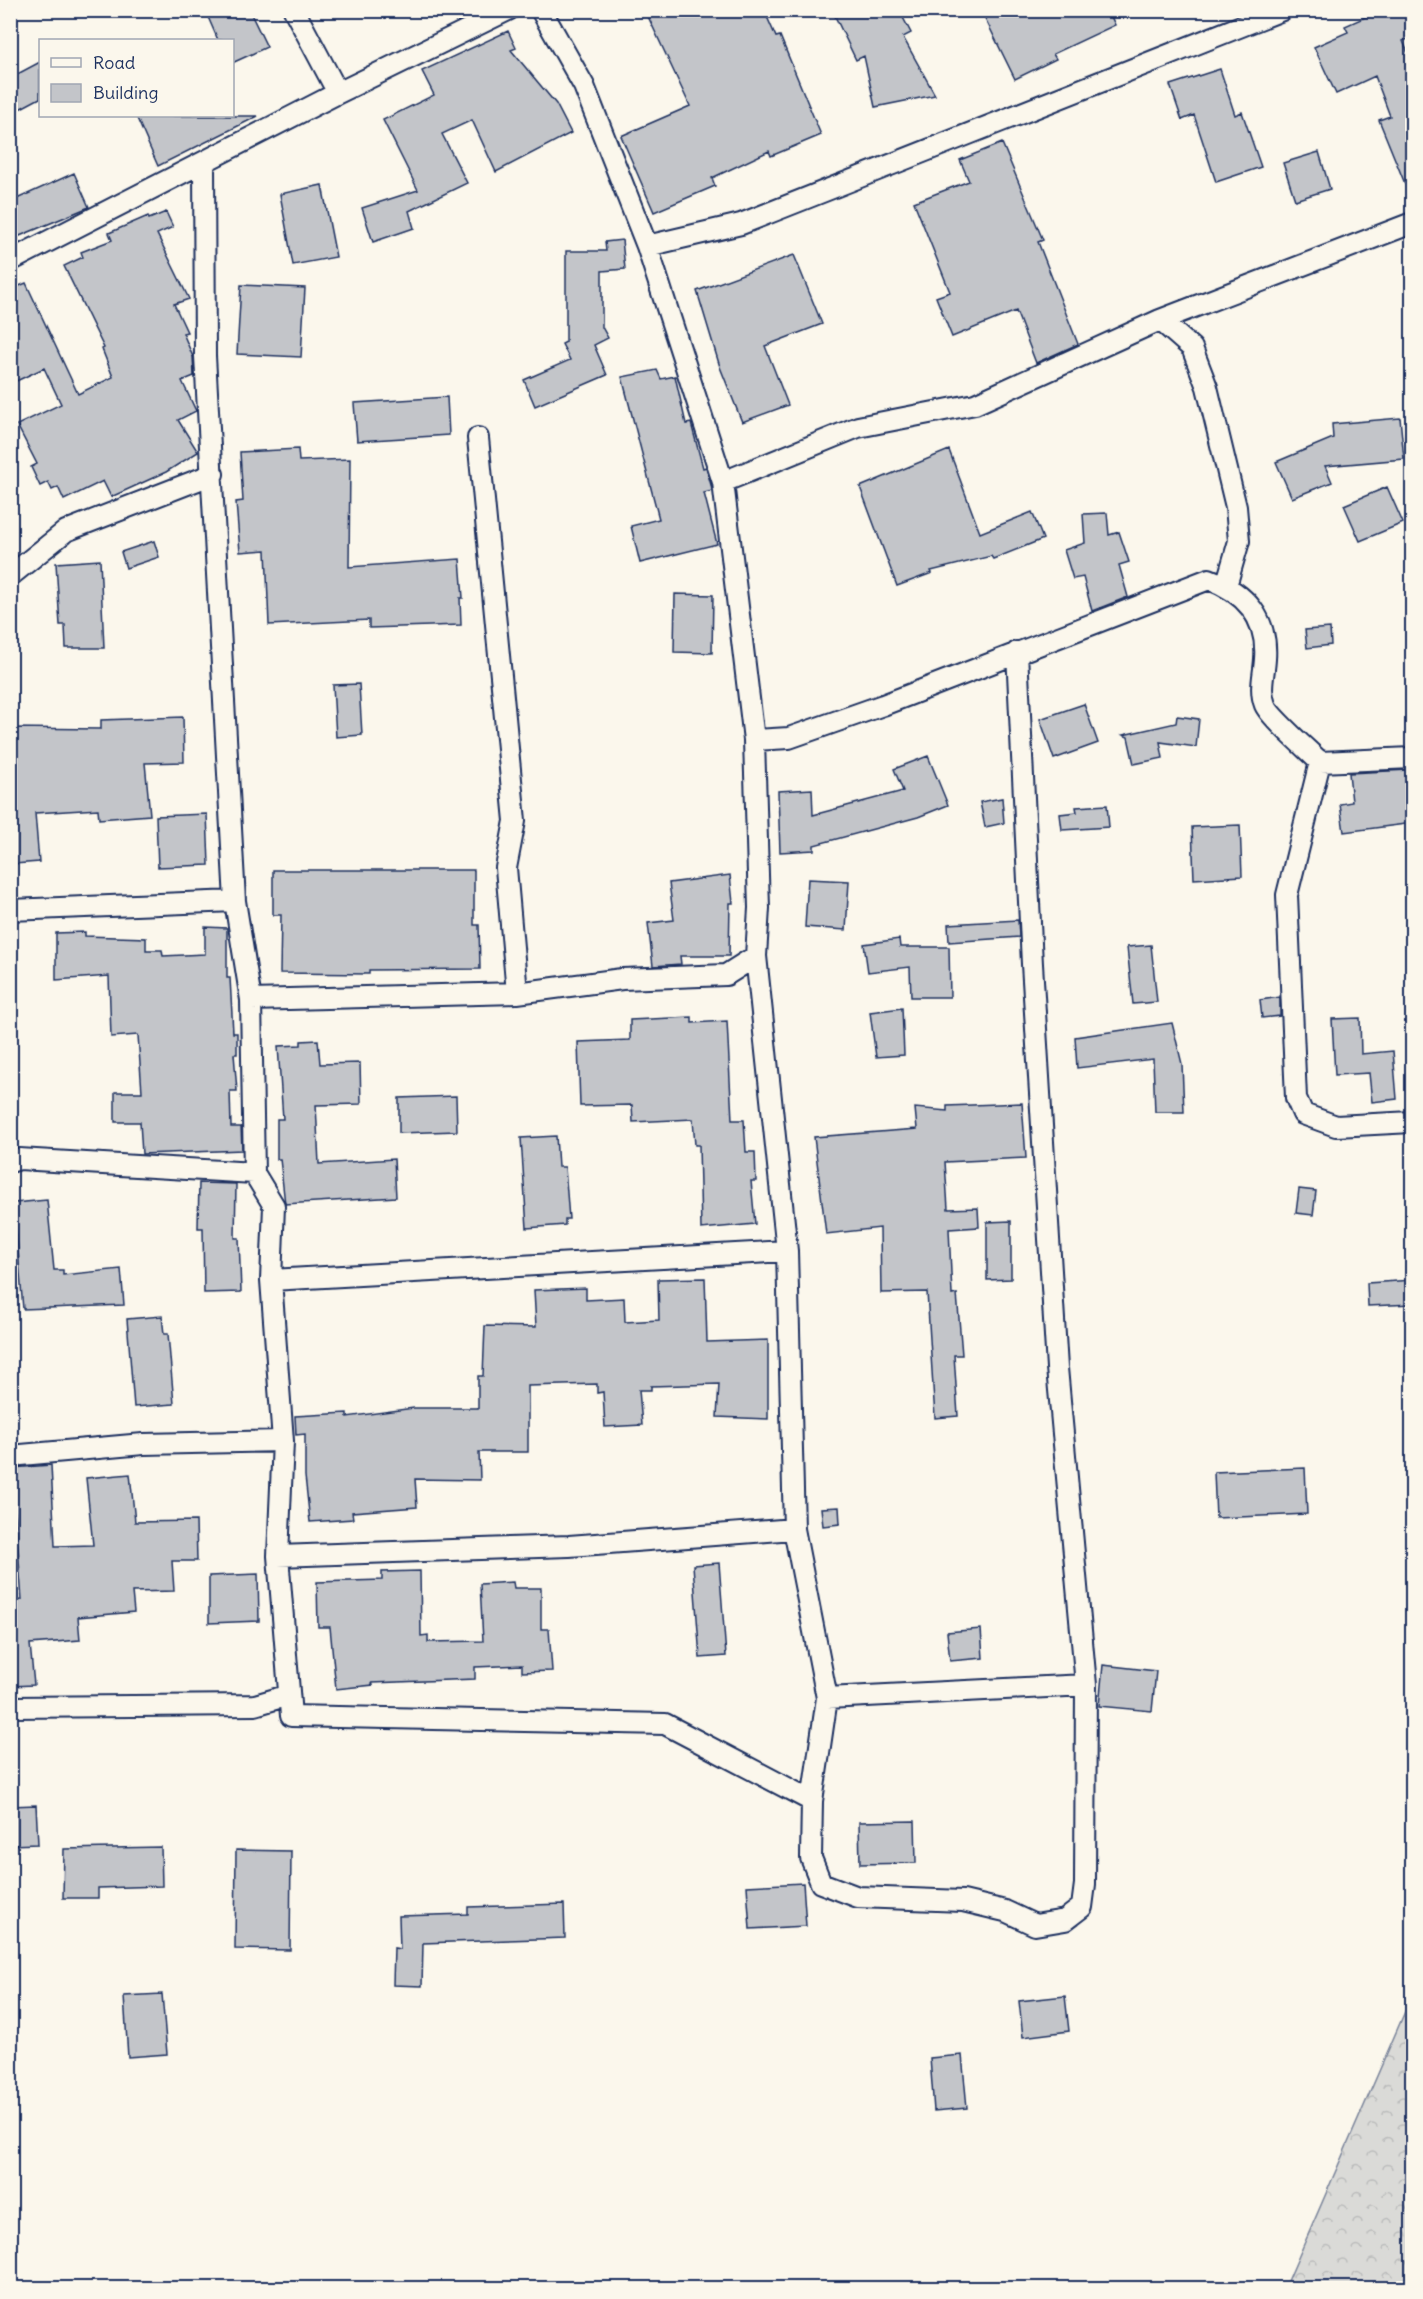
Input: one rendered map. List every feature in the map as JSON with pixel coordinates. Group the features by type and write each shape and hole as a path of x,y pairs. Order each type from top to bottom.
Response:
{"street":[{"path":"294,10 338,93"},
{"path":"10,261 338,93 508,10"},
{"path":"541,10 584,86 647,246 723,482 754,740 759,908 756,956 788,1251 794,1529 826,1698 812,1801 811,1858 821,1883 858,1897 963,1901 1005,1911 1035,1925 1065,1920 1082,1907 1085,1884 1086,1685 1058,1368 1032,964 1017,652"},
{"path":"647,246 741,224 1258,15 1282,10"},
{"path":"204,163 205,356 235,901 251,999 254,1173 274,1206 271,1280 283,1441 278,1556 291,1716 665,1724 812,1801"},
{"path":"723,482 858,427 975,404 1160,320 1413,224"},
{"path":"1160,320 1192,348 1207,387 1236,507 1239,541 1226,585"},
{"path":"478,438 514,821 506,868 517,993"},
{"path":"10,576 66,531 213,474"},
{"path":"754,740 789,738 1209,579 1238,592 1263,624 1266,658 1261,688 1266,708 1320,762 1413,758"},
{"path":"1320,762 1287,895 1296,1098 1303,1114 1336,1126 1413,1122"},
{"path":"10,910 235,901"},
{"path":"251,999 517,993 622,979 726,975 756,956"},
{"path":"10,1162 19,1159 254,1173"},
{"path":"271,1280 788,1251"},
{"path":"10,1456 143,1444 283,1441"},
{"path":"278,1556 569,1546 794,1529"},
{"path":"826,1698 1086,1685"},
{"path":"10,1707 255,1705 289,1695"}],"green space":[{"path":"1412,1999 1412,2288 1285,2288 1410,2000"}],"building":[{"path":"208,10 249,10 267,47 234,62 234,39 218,39 208,17 210,15"},
{"path":"645,10 764,10 776,37 780,36 821,135 771,156 769,151 712,178 715,186 654,212 621,136 690,106"},
{"path":"832,10 899,10 911,33 903,37 935,95 875,107 864,56 856,60"},
{"path":"981,10 1108,10 1115,25 1053,54 1056,59 1015,79"},
{"path":"1381,10 1413,10 1413,37 1403,41 1413,65 1412,201 1379,120 1390,116 1375,76 1336,94 1314,47 1348,32 1345,26"},
{"path":"508,31 516,48 511,50 556,104 571,133 496,172 472,120 442,134 467,183 409,211 414,228 373,242 362,208 418,190 383,120 434,95 422,71"},
{"path":"39,63 39,99 10,114 10,78"},
{"path":"1220,69 1235,115 1242,112 1261,167 1216,182 1194,115 1182,120 1170,85"},
{"path":"258,116 158,166 136,117"},
{"path":"1002,143 1043,240 1038,242 1078,344 1036,363 1016,311 952,337 936,297 950,292 914,202 969,181 960,160"},
{"path":"1319,152 1330,189 1295,200 1283,163"},
{"path":"74,173 89,207 10,240 10,202"},
{"path":"322,185 336,257 293,265 280,194"},
{"path":"166,212 173,227 157,234 189,299 174,304 187,332 183,333 193,357 194,376 182,381 196,411 178,420 198,452 166,472 111,497 103,481 64,500 58,487 52,490 48,482 40,486 31,467 37,464 17,425 61,404 44,368 10,384 10,290 26,283 78,394 113,377 102,349 104,348 64,266 83,257 81,252 112,240 109,233 148,216 149,219"},
{"path":"622,240 625,269 602,271 602,327 608,338 594,345 607,375 535,406 524,380 570,360 562,344 566,342 566,251 606,251 605,242"},
{"path":"794,255 822,324 765,346 788,405 742,422 720,367 697,291"},
{"path":"241,285 305,288 301,357 237,354"},
{"path":"657,370 661,379 675,376 686,424 691,423 703,468 706,467 711,485 712,491 704,493 717,544 640,563 631,526 659,519 622,377"},
{"path":"447,397 449,435 357,441 354,403"},
{"path":"1400,418 1404,459 1325,466 1332,482 1292,498 1276,462 1333,438 1332,424"},
{"path":"298,449 299,461 350,459 349,567 460,559 463,598 460,598 461,625 369,628 369,620 269,625 266,550 240,552 236,502 243,501 240,452"},
{"path":"949,450 980,533 1032,512 1043,539 993,559 991,556 931,571 932,573 897,586 860,487"},
{"path":"1387,487 1403,523 1360,541 1344,505"},
{"path":"1107,513 1109,535 1119,532 1129,562 1119,565 1128,597 1092,611 1083,577 1073,579 1064,550 1085,543 1083,514"},
{"path":"154,541 159,557 126,568 121,552"},
{"path":"100,560 104,648 66,648 65,625 60,625 56,563"},
{"path":"675,594 713,595 712,653 674,652"},
{"path":"1330,628 1331,645 1307,648 1305,630"},
{"path":"359,684 362,735 336,737 333,685"},
{"path":"1084,704 1098,743 1054,759 1040,719"},
{"path":"1177,716 1199,719 1196,747 1160,742 1163,758 1134,764 1128,737 1123,735 1176,723"},
{"path":"183,717 184,762 145,763 150,815 99,819 98,809 35,813 39,862 14,864 10,823 10,728 101,729 101,720"},
{"path":"928,756 948,805 918,817 814,845 814,850 780,852 778,791 812,789 813,815 903,791 894,769"},
{"path":"1409,770 1413,792 1413,823 1344,832 1340,804 1352,802 1349,773"},
{"path":"1002,798 1004,823 985,827 980,802"},
{"path":"1107,805 1109,827 1062,830 1060,814 1077,812 1076,807"},
{"path":"207,814 209,865 158,867 156,816"},
{"path":"1240,825 1242,876 1194,879 1192,827"},
{"path":"273,870 474,870 474,925 479,925 480,969 369,970 369,974 280,973 281,915 273,915"},
{"path":"730,875 733,903 730,903 729,956 680,956 681,964 653,966 648,923 674,920 669,883"},
{"path":"808,879 849,881 846,930 805,927"},
{"path":"1018,920 1019,937 949,942 948,924"},
{"path":"205,927 227,928 227,978 230,978 233,1033 237,1033 237,1054 234,1054 237,1091 230,1091 231,1127 241,1127 242,1150 142,1154 140,1122 115,1122 115,1092 142,1092 138,1035 111,1037 109,976 56,980 56,933 85,932 85,936 146,938 146,950 162,950 163,956 205,954"},
{"path":"899,939 900,947 949,947 950,997 911,997 910,967 868,972 864,944"},
{"path":"1151,945 1157,1002 1133,1004 1127,947"},
{"path":"1280,997 1280,1016 1262,1018 1260,1000"},
{"path":"902,1008 904,1055 876,1057 870,1012"},
{"path":"692,1017 692,1023 727,1021 732,1120 744,1120 746,1152 755,1152 756,1181 751,1181 755,1224 701,1229 699,1145 695,1145 693,1119 633,1122 632,1105 580,1106 578,1042 630,1040 630,1020"},
{"path":"1360,1018 1361,1054 1393,1051 1397,1099 1372,1102 1369,1073 1335,1075 1332,1019"},
{"path":"1172,1023 1182,1064 1184,1112 1155,1112 1153,1059 1077,1068 1075,1037"},
{"path":"318,1040 320,1064 360,1063 361,1104 316,1105 319,1164 394,1159 396,1197 285,1204 280,1159 277,1159 277,1119 283,1119 278,1046 301,1045 301,1041"},
{"path":"456,1096 457,1131 399,1133 399,1098"},
{"path":"1022,1103 1026,1158 945,1162 948,1209 978,1208 979,1227 949,1229 952,1295 957,1294 962,1355 954,1355 958,1416 935,1418 927,1292 881,1293 880,1228 826,1234 814,1137 917,1129 915,1108 947,1111 947,1106"},
{"path":"556,1136 558,1167 565,1167 569,1219 565,1219 565,1225 527,1228 521,1138"},
{"path":"199,1183 236,1184 235,1238 239,1238 241,1292 204,1293 203,1228 198,1228"},
{"path":"1299,1189 1316,1191 1313,1215 1296,1213"},
{"path":"47,1200 54,1270 63,1270 63,1275 121,1269 124,1305 23,1309 14,1203"},
{"path":"1011,1221 1011,1279 987,1280 987,1222"},
{"path":"705,1278 707,1342 768,1340 768,1419 717,1417 719,1384 651,1386 651,1390 639,1390 642,1425 605,1427 603,1392 597,1393 597,1384 528,1386 528,1452 479,1452 480,1480 415,1479 417,1507 352,1512 353,1519 310,1522 305,1476 305,1434 296,1435 295,1416 347,1413 347,1417 414,1408 478,1408 478,1376 483,1376 485,1326 536,1327 534,1290 586,1288 586,1300 624,1298 625,1322 659,1320 658,1279"},
{"path":"1413,1280 1413,1304 1368,1306 1367,1283"},
{"path":"162,1316 164,1334 168,1334 174,1404 134,1407 127,1319"},
{"path":"51,1465 55,1546 93,1545 86,1478 130,1474 135,1522 196,1521 197,1561 172,1561 174,1591 132,1592 134,1612 78,1617 80,1640 30,1644 34,1685 10,1686 10,1601 22,1600 12,1468"},
{"path":"1305,1468 1307,1514 1216,1518 1214,1472"},
{"path":"839,1507 840,1524 823,1526 821,1508"},
{"path":"719,1563 726,1656 700,1658 693,1565"},
{"path":"420,1571 421,1636 428,1635 428,1642 483,1641 480,1584 513,1582 514,1588 541,1588 541,1629 549,1629 552,1671 522,1672 522,1665 475,1667 475,1679 372,1683 373,1685 336,1689 330,1627 318,1627 317,1582 382,1580 382,1572"},
{"path":"258,1574 259,1621 209,1623 209,1576"},
{"path":"981,1629 983,1658 950,1661 947,1632"},
{"path":"1103,1665 1156,1671 1152,1711 1099,1706"},
{"path":"36,1805 38,1844 10,1845 10,1806"},
{"path":"915,1821 916,1863 860,1864 859,1822"},
{"path":"161,1847 162,1886 98,1888 98,1898 63,1898 64,1849"},
{"path":"236,1850 291,1851 290,1950 235,1949"},
{"path":"803,1883 806,1926 750,1929 747,1886"},
{"path":"564,1904 565,1938 423,1943 422,1986 393,1985 394,1948 400,1949 399,1916 468,1914 468,1907"},
{"path":"162,1994 167,2054 128,2057 124,1996"},
{"path":"1065,1996 1069,2031 1023,2037 1019,2001"},
{"path":"962,2055 967,2108 934,2111 930,2058"}]}
